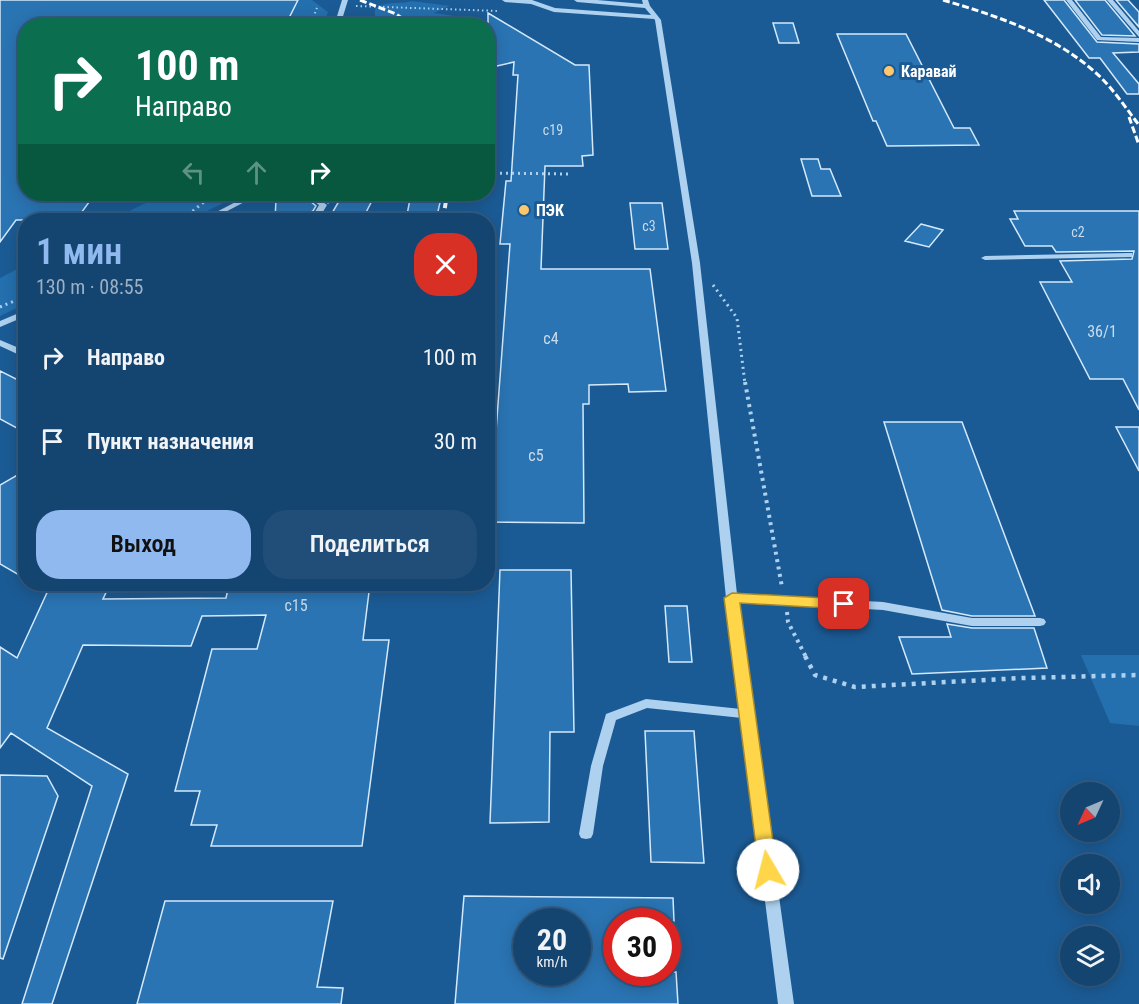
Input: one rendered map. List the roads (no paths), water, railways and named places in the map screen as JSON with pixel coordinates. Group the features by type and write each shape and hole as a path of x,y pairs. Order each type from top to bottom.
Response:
{"street":[{"path":"339,18 345,0"},
{"path":"505,0 532,2 554,10 656,18"},
{"path":"577,0 646,3 656,18 696,263 732,598 786,1004"},
{"path":"1069,0 1099,39 1139,40"},
{"path":"1110,0 1139,34"},
{"path":"219,213 242,201"},
{"path":"318,201 322,205 318,213"},
{"path":"985,258 1129,255"},
{"path":"0,324 18,316"},
{"path":"0,343 18,351"},
{"path":"732,598 883,606 972,622 1040,622"},
{"path":"586,834 597,766 610,717 646,703 747,714"}],"railway":[{"path":"360,0 402,18"},
{"path":"943,0 1003,20 1061,47 1095,72 1139,125"},
{"path":"1129,117 1139,145"},
{"path":"444,213 446,201"}],"place":[{"name":"Каравай","path":"889,71"},
{"name":"ПЭК","path":"524,210"}]}
